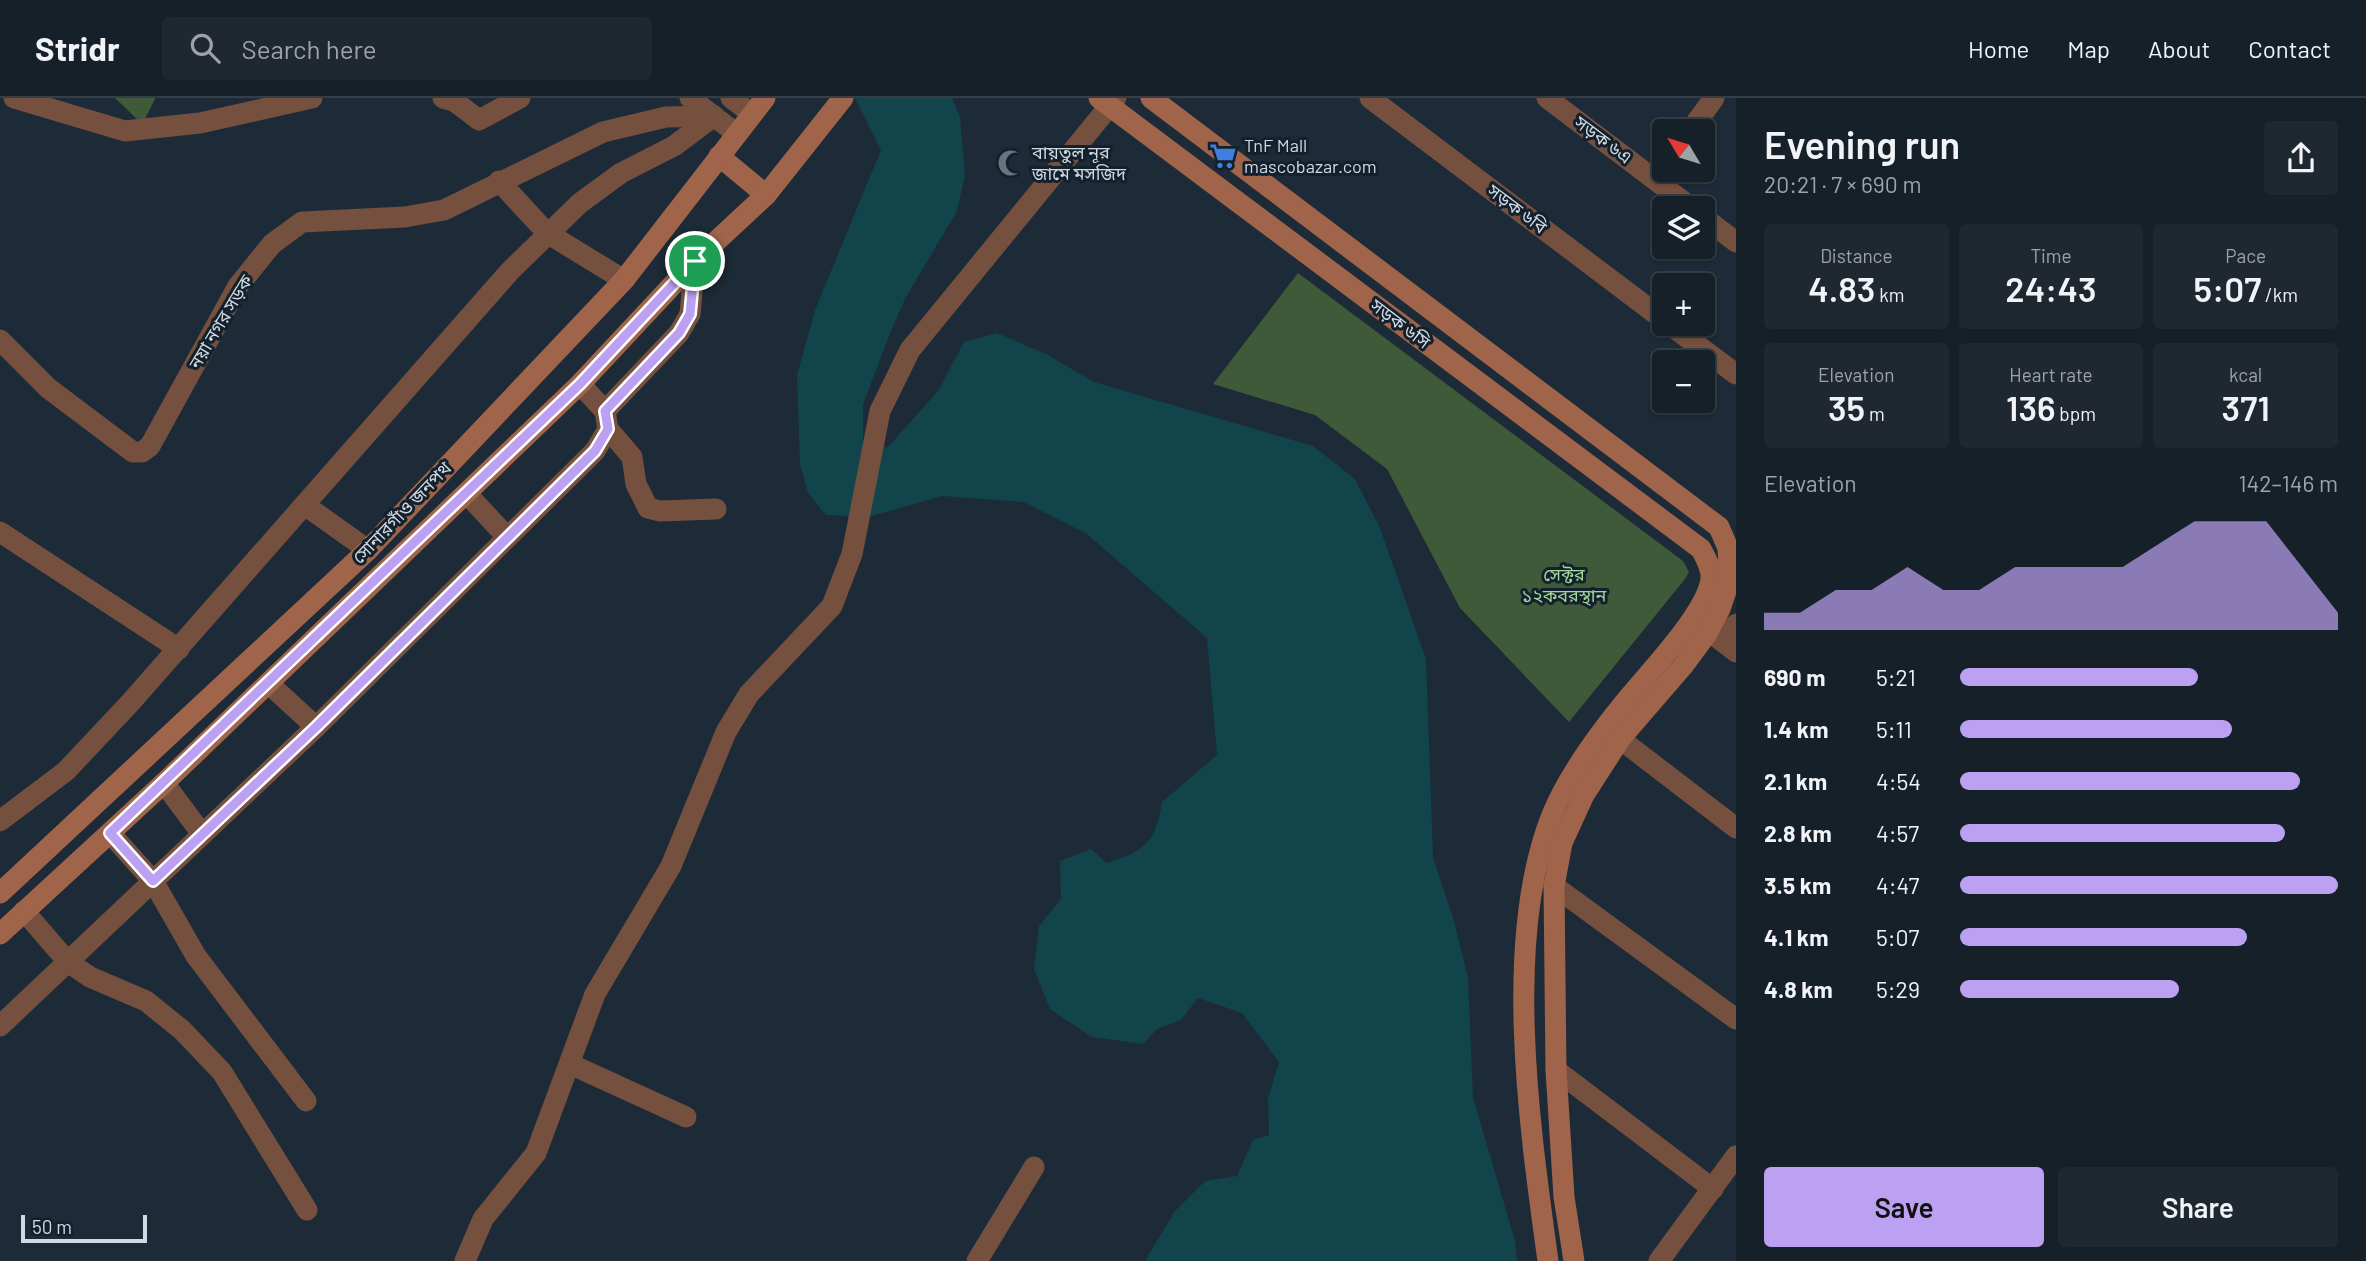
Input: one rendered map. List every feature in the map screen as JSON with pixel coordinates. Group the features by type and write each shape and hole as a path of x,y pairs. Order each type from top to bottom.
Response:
{"street":[{"path":"14,98 125,131 200,123 312,98"},
{"path":"443,98 454,101 479,120 520,98"},
{"path":"690,98 737,134"},
{"path":"731,98 759,106"},
{"name":"সোনারগাঁও জনপথ","path":"0,934 164,783 580,384 695,261 766,195 843,98"},
{"name":"সড়ক ৬সি","path":"1151,98 1719,527 1720,567"},
{"name":"সড়ক ৬বি","path":"1370,98 1652,311"},
{"path":"1699,119 1714,98"},
{"path":"464,1261 483,1219 536,1153 595,994 688,830 726,732 749,694 832,606 852,554 880,411 910,350 1083,141 1108,101"},
{"name":"সড়ক ৬সি","path":"1108,101 1720,567"},
{"name":"সড়ক ৬এ","path":"1559,102 1652,168"},
{"name":"সোনারগাঁও জনপথ","path":"0,893 368,550 624,280 759,106"},
{"path":"0,821 66,771 179,649 510,271 547,233 580,203 621,173 674,146 714,116"},
{"name":"নয়া নগর সড়ক","path":"0,340 48,388 133,452 142,452 150,446 238,286 272,244 302,222 405,217 444,210 603,132 666,117 714,116"},
{"path":"719,156 766,195"},
{"path":"499,181 547,233 624,280"},
{"name":"সড়ক ৬এ","path":"1667,182 1681,196"},
{"path":"1715,226 1736,242"},
{"path":"0,1027 316,727 595,451 607,420 679,333 690,314 695,261"},
{"path":"1685,336 1736,374"},
{"path":"580,384 632,457 636,484 648,508 660,512 716,509"},
{"path":"1516,411 1534,387"},
{"path":"467,494 507,537"},
{"path":"306,506 368,550"},
{"path":"0,532 179,649"},
{"path":"1720,567 1722,642"},
{"path":"1548,1261 1525,1043 1527,944 1536,869 1552,814 1580,764 1690,620 1720,567"},
{"path":"1574,1261 1564,1197 1556,1070 1554,886 1562,843 1584,795 1620,739 1722,642 1736,624"},
{"path":"268,683 316,727"},
{"path":"1620,739 1736,828"},
{"path":"164,783 202,834"},
{"path":"110,833 153,881 196,956 306,1101"},
{"path":"1554,886 1736,1019"},
{"path":"24,911 68,962 90,977 146,1001 182,1030 222,1072 307,1210"},
{"path":"570,1064 686,1117"},
{"path":"1556,1070 1713,1189"},
{"path":"1659,1261 1736,1156"},
{"path":"977,1261 1034,1167"}],"green space":[{"path":"115,98 155,99 145,119 140,122"},
{"name":"সেক্টর ১২কবরস্থান","path":"1298,273 1683,561 1689,572 1685,579 1569,722 1460,608 1387,469 1315,415 1213,384"}],"shaded area":[{"path":"855,98 952,98 960,117 965,175 957,211 905,299 863,404 863,448 888,447 938,391 964,342 997,333 1048,355 1094,382 1313,446 1355,479 1380,528 1426,659 1433,857 1454,921 1468,977 1473,1097 1515,1241 1517,1261 1145,1261 1175,1211 1205,1181 1237,1176 1253,1140 1269,1135 1268,1098 1279,1062 1242,1013 1198,998 1181,1020 1157,1029 1143,1044 1092,1037 1050,1009 1034,969 1039,926 1061,899 1060,861 1091,849 1106,863 1139,849 1152,836 1162,802 1217,755 1207,638 1087,534 1024,502 942,496 868,517 826,515 808,493 800,465 797,375 815,310 881,150"}],"place":[{"name":"TnF Mall mascobazar.com","path":"1223,156"},
{"name":"বায়তুল নূর জামে মসজিদ","path":"1011,163"}],"route":[{"path":"695,261 690,314 679,333 605,411 608,429 595,451 316,727 153,881 110,833 580,384 695,261"}]}
